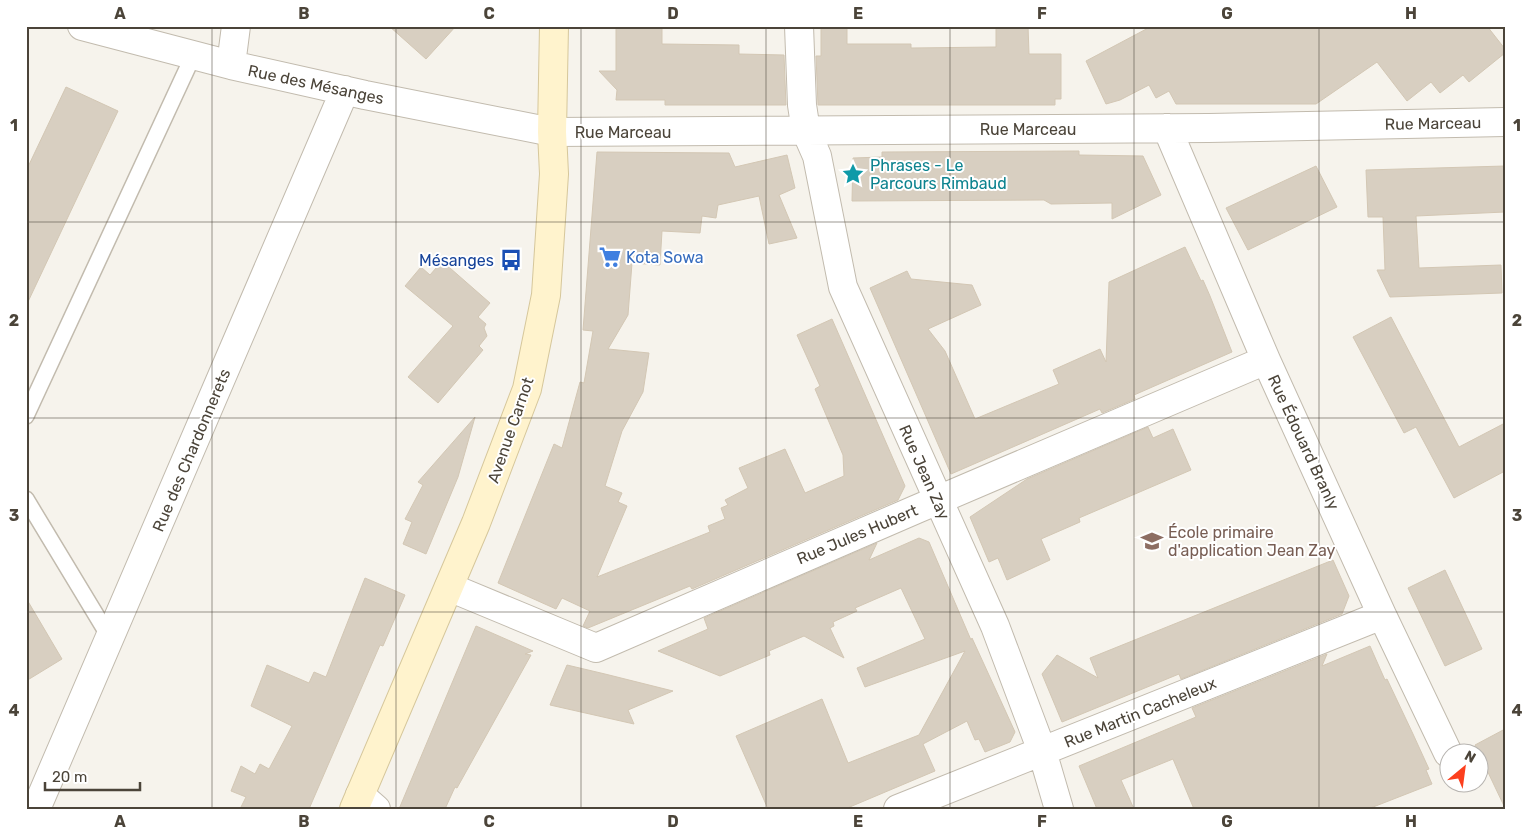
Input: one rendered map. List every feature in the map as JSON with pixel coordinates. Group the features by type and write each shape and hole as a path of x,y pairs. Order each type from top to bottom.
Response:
{"main road":[{"name":"Avenue Carnot","path":"363,804 476,523 527,390 546,295 554,174 552,132 554,26"}],"street":[{"name":"Rue des Mésanges","path":"82,26 231,66 552,132"},
{"path":"231,66 236,26"},
{"name":"Rue Jean Zay","path":"799,26 802,105 806,131 817,156 843,287 995,626 1042,751 1059,809"},
{"name":"Rue des Chardonnerets","path":"36,809 345,90"},
{"name":"Rue Marceau","path":"552,132 1167,128 1505,122"},
{"name":"Rue Édouard Branly","path":"1167,128 1266,360 1382,615 1443,742"},
{"name":"Rue Jules Hubert","path":"449,587 596,648 1266,360"},
{"name":"Rue Martin Cacheleux","path":"898,809 1382,615"}],"lane":[{"path":"26,416 193,56"},
{"path":"26,499 110,638"}],"building":[{"path":"389,26 456,26 426,59"},
{"path":"616,26 662,26 662,44 739,45 739,54 784,55 786,105 665,105 665,100 616,100 617,90 599,71 616,71"},
{"path":"821,26 847,26 847,44 911,44 911,48 996,47 996,26 1028,26 1029,54 1061,54 1061,99 1055,99 1055,105 818,105 816,56 821,56"},
{"path":"1152,26 1487,26 1505,49 1505,53 1469,82 1463,75 1440,93 1431,82 1407,101 1377,62 1316,104 1176,104 1169,91 1156,98 1149,85 1120,100 1106,104 1086,61"},
{"path":"66,87 118,111 26,306 26,171"},
{"path":"1079,151 1079,155 1143,156 1161,195 1112,219 1112,203 1051,204 1044,200 852,201 853,158 882,157 882,152"},
{"path":"597,152 729,153 735,167 787,155 795,188 779,195 797,238 769,244 759,196 718,205 716,218 702,216 700,233 662,231 660,265 632,263 628,315 608,349 649,353 643,392 622,431 605,486 622,493 618,502 627,506 597,577 710,532 708,526 725,519 721,508 728,505 725,500 748,488 739,468 785,449 805,493 844,476 843,455 815,389 820,386 797,335 832,319 905,486 898,500 692,589 690,586 588,628 583,626 590,611 562,598 556,609 498,583 554,444 562,448 580,382 584,383 593,331 583,330"},
{"path":"1316,166 1337,207 1248,250 1226,208"},
{"path":"1505,166 1505,212 1416,216 1419,268 1501,265 1502,293 1390,297 1377,270 1385,270 1383,217 1368,217 1366,170"},
{"path":"1185,247 1201,281 1203,280 1232,352 1134,395 1135,399 1102,413 1100,409 951,474 870,288 907,271 911,279 972,285 981,305 928,329 945,351 975,419 1059,384 1053,370 1100,349 1106,362 1109,282"},
{"path":"442,261 490,303 478,317 486,324 484,328 487,336 479,346 483,350 438,403 408,377 453,326 405,286 421,267 430,275"},
{"path":"1391,317 1459,447 1505,423 1505,471 1454,498 1416,427 1404,433 1353,337"},
{"path":"475,417 458,477 426,554 403,544 412,522 405,519 423,485 418,482"},
{"path":"1148,427 1153,438 1173,429 1191,470 1079,518 1080,522 1041,539 1050,560 1007,580 998,558 989,562 970,517 1027,479"},
{"path":"919,538 929,542 971,640 972,638 1015,732 1010,742 985,752 979,739 975,740 967,721 923,744 935,771 845,809 768,809 736,736 822,699 848,763 919,735 965,651 865,687 857,668 925,639 901,588 855,608 857,611 833,622 834,626 830,628 844,658 804,636 769,651 770,655 720,676 658,651 708,629 704,618 877,543 869,560"},
{"path":"1333,560 1349,596 1342,614 1181,679 1179,674 1062,722 1042,674 1057,655 1098,678 1090,658"},
{"path":"1445,570 1482,649 1445,666 1408,588"},
{"path":"365,578 405,595 383,646 380,645 309,809 240,809 246,797 231,791 241,766 255,774 260,764 269,769 292,726 251,706 267,665 309,683 314,672 326,677"},
{"path":"26,598 62,659 26,681"},
{"path":"476,626 533,651 525,654 531,655 457,788 455,787 445,809 399,809"},
{"path":"1370,646 1429,769 1426,770 1432,784 1368,809 1194,809 1173,759 1121,780 1134,809 1097,809 1079,766 1196,717 1192,708 1327,654 1322,666"},
{"path":"567,665 673,691 628,710 634,724 550,705"},
{"path":"1505,729 1505,808 1488,772 1488,742 1481,742"}],"place":[{"name":"Phrases - Le Parcours Rimbaud","path":"853,174"},
{"name":"Kota Sowa","path":"610,257"},
{"name":"Mésanges","path":"511,260"},
{"name":"École primaire d'application Jean Zay","path":"1152,541"}]}
